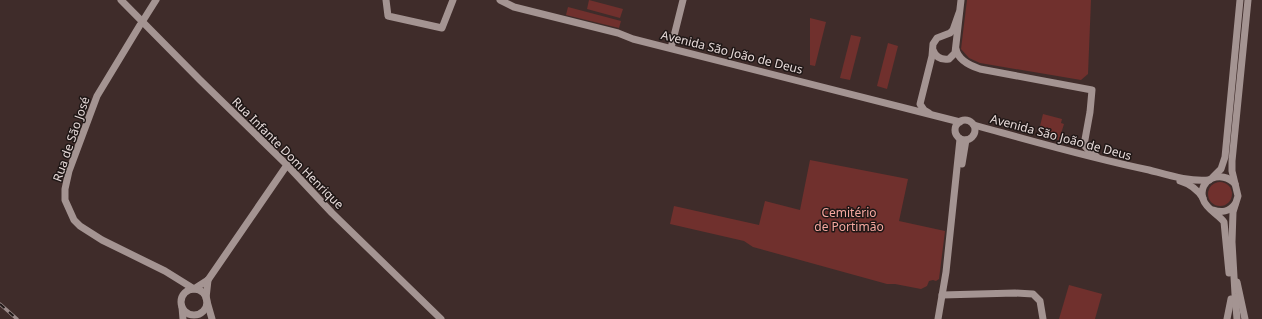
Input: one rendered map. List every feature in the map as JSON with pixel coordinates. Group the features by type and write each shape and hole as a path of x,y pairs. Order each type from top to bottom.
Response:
{"street":[{"name":"Rua Infante Dom Henrique","path":"121,0 287,165 332,213 441,319"},
{"name":"Rua de São José","path":"156,0 97,96 69,170 65,189 65,200 74,220 80,226 102,240 152,264 194,289"},
{"path":"386,0 388,16 442,28 453,0"},
{"name":"Avenida São João de Deus","path":"500,0 514,7 960,122"},
{"path":"671,48 683,0"},
{"path":"961,0 957,53 966,63 980,69 1092,90 1090,112 1083,148 1080,152 1074,152"},
{"path":"1202,198 1202,192 1205,184 1221,169 1225,157 1240,0"},
{"path":"1238,319 1232,257 1233,212 1238,199 1238,189 1234,178 1232,161 1248,0"},
{"path":"909,109 916,108 920,104 935,41 937,38 950,33 953,30 959,13"},
{"path":"933,50 938,57 945,59 953,56 957,48 956,44 951,38 944,36"},
{"path":"920,104 924,110 950,122 956,128"},
{"path":"966,120 969,121 975,129 972,138 963,139 956,134 956,128 960,122 966,120"},
{"name":"Avenida São João de Deus","path":"975,129 996,131 1142,169"},
{"path":"942,319 963,139"},
{"path":"1061,148 1073,148 1080,146 1084,142"},
{"path":"1084,142 1091,153 1100,159"},
{"path":"182,298 186,292 208,280 287,165"},
{"path":"1142,169 1196,180 1224,176 1230,178 1238,189"},
{"path":"1142,169 1185,182 1199,192 1204,203 1224,222 1233,319"},
{"path":"1211,210 1220,212 1227,211 1233,207 1238,199"},
{"path":"1232,257 1245,319"},
{"path":"179,280 182,291 183,319"},
{"path":"193,317 206,307 208,280"},
{"path":"194,289 201,291 206,298 211,319"},
{"path":"944,295 1020,292 1034,294 1040,301 1043,319"},
{"path":"938,319 944,295"},
{"path":"1226,319 1231,299"},
{"path":"182,306 187,313 193,317 202,315 211,319"}],"green space":[{"path":"589,0 623,9 620,18 587,9"},
{"path":"967,0 1091,0 1088,74 1081,80 980,63 969,58 961,49"},
{"path":"568,7 621,21 619,28 566,15"},
{"path":"810,18 826,22 815,66 810,65"},
{"path":"851,35 861,37 850,80 840,78"},
{"path":"888,43 898,46 887,89 877,86"},
{"path":"1043,114 1062,119 1061,123 1064,124 1059,140 1038,134"},
{"name":"Cemitério de Portimão","path":"810,160 908,179 899,221 945,231 939,279 936,281 929,281 927,286 921,289 887,284 753,247 744,241 670,224 674,206 759,225 765,201 800,210"},
{"path":"1220,182 1225,183 1231,189 1231,199 1225,205 1220,206 1215,205 1209,199 1208,194 1209,189 1215,183"},
{"path":"1069,285 1102,294 1095,319 1059,319"}],"railway":[{"path":"0,304 17,319"}]}
